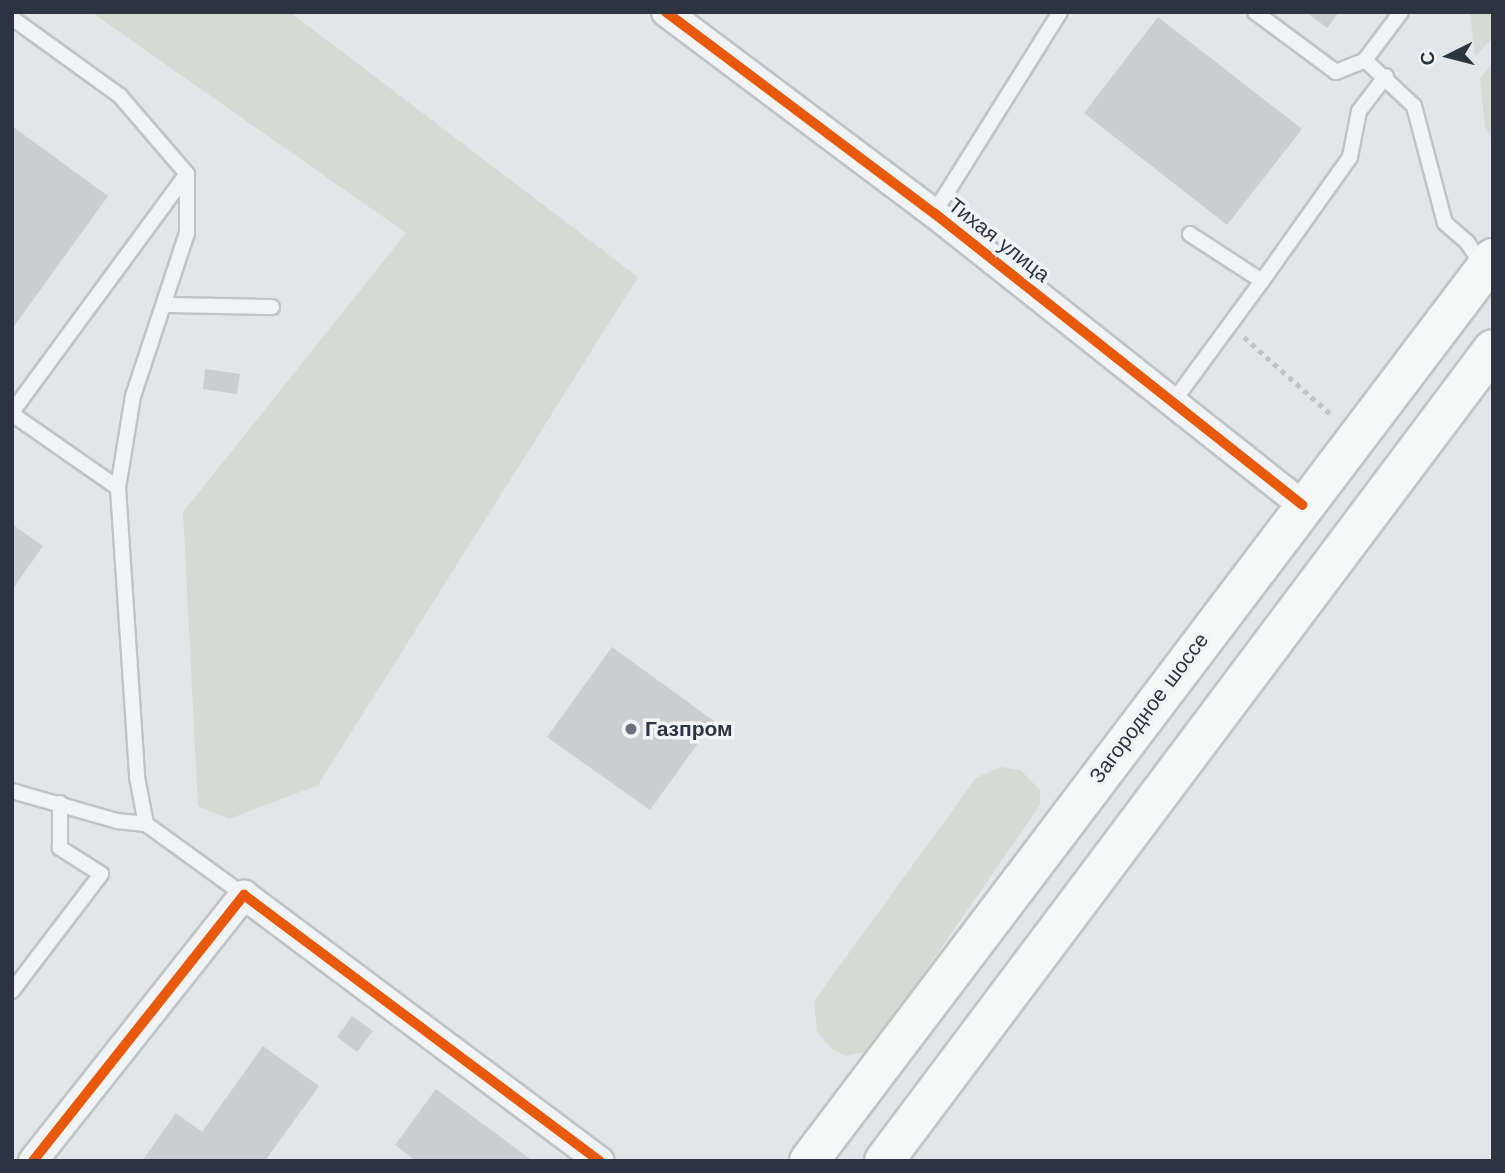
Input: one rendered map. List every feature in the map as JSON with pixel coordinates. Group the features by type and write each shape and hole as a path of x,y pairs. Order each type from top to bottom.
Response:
{"highway":[{"name":"Загородное шоссе","path":"809,1161 1302,505 1489,263"},
{"path":"884,1161 1493,349"},
{"path":"1302,505 1349,541"}],"street":[{"name":"Тихая улица","path":"666,12 934,213 1302,505"},
{"path":"33,1161 244,895 600,1161"}],"lane":[{"path":"934,213 1060,12"},
{"path":"1255,12 1336,72 1365,60 1401,12"},
{"path":"12,18 120,96 187,174 187,233 133,396 118,488 137,778 146,824"},
{"path":"1365,60 1387,76 1413,106 1445,223 1489,263"},
{"path":"1173,402 1350,157 1359,111 1387,76"},
{"path":"118,488 12,413 187,174"},
{"path":"1190,234 1262,281"},
{"path":"165,305 272,307"},
{"path":"12,791 146,824 244,895"},
{"path":"12,991 101,874 60,848 60,803"}],"path":[{"path":"1230,325 1355,436"}],"shaded area":[{"path":"91,12 290,12 638,277 318,785 229,819 198,806 183,512 406,233"},
{"path":"1470,12 1493,12 1493,37 1475,57"},
{"path":"1493,61 1493,142 1485,126 1480,79"},
{"path":"1000,767 1020,770 1040,790 1040,805 870,1051 846,1056 832,1049 817,1032 814,1001 976,778"}],"building":[{"path":"1306,12 1339,12 1327,28"},
{"path":"1158,17 1302,129 1227,225 1084,113"},
{"path":"12,126 108,196 12,329"},
{"path":"205,369 240,374 237,394 203,389"},
{"path":"12,524 43,546 12,590"},
{"name":"Газпром","path":"612,647 714,721 650,810 547,737"},
{"path":"352,1016 373,1031 357,1052 337,1037"},
{"path":"263,1046 319,1086 265,1161 142,1161 176,1113 202,1132"},
{"path":"436,1089 533,1161 416,1161 395,1145"}],"cycle path":[{"path":"666,12 934,213 1302,505"},
{"path":"33,1161 244,895 600,1161"}],"place":[{"name":"Газпром","path":"631,729"}]}
